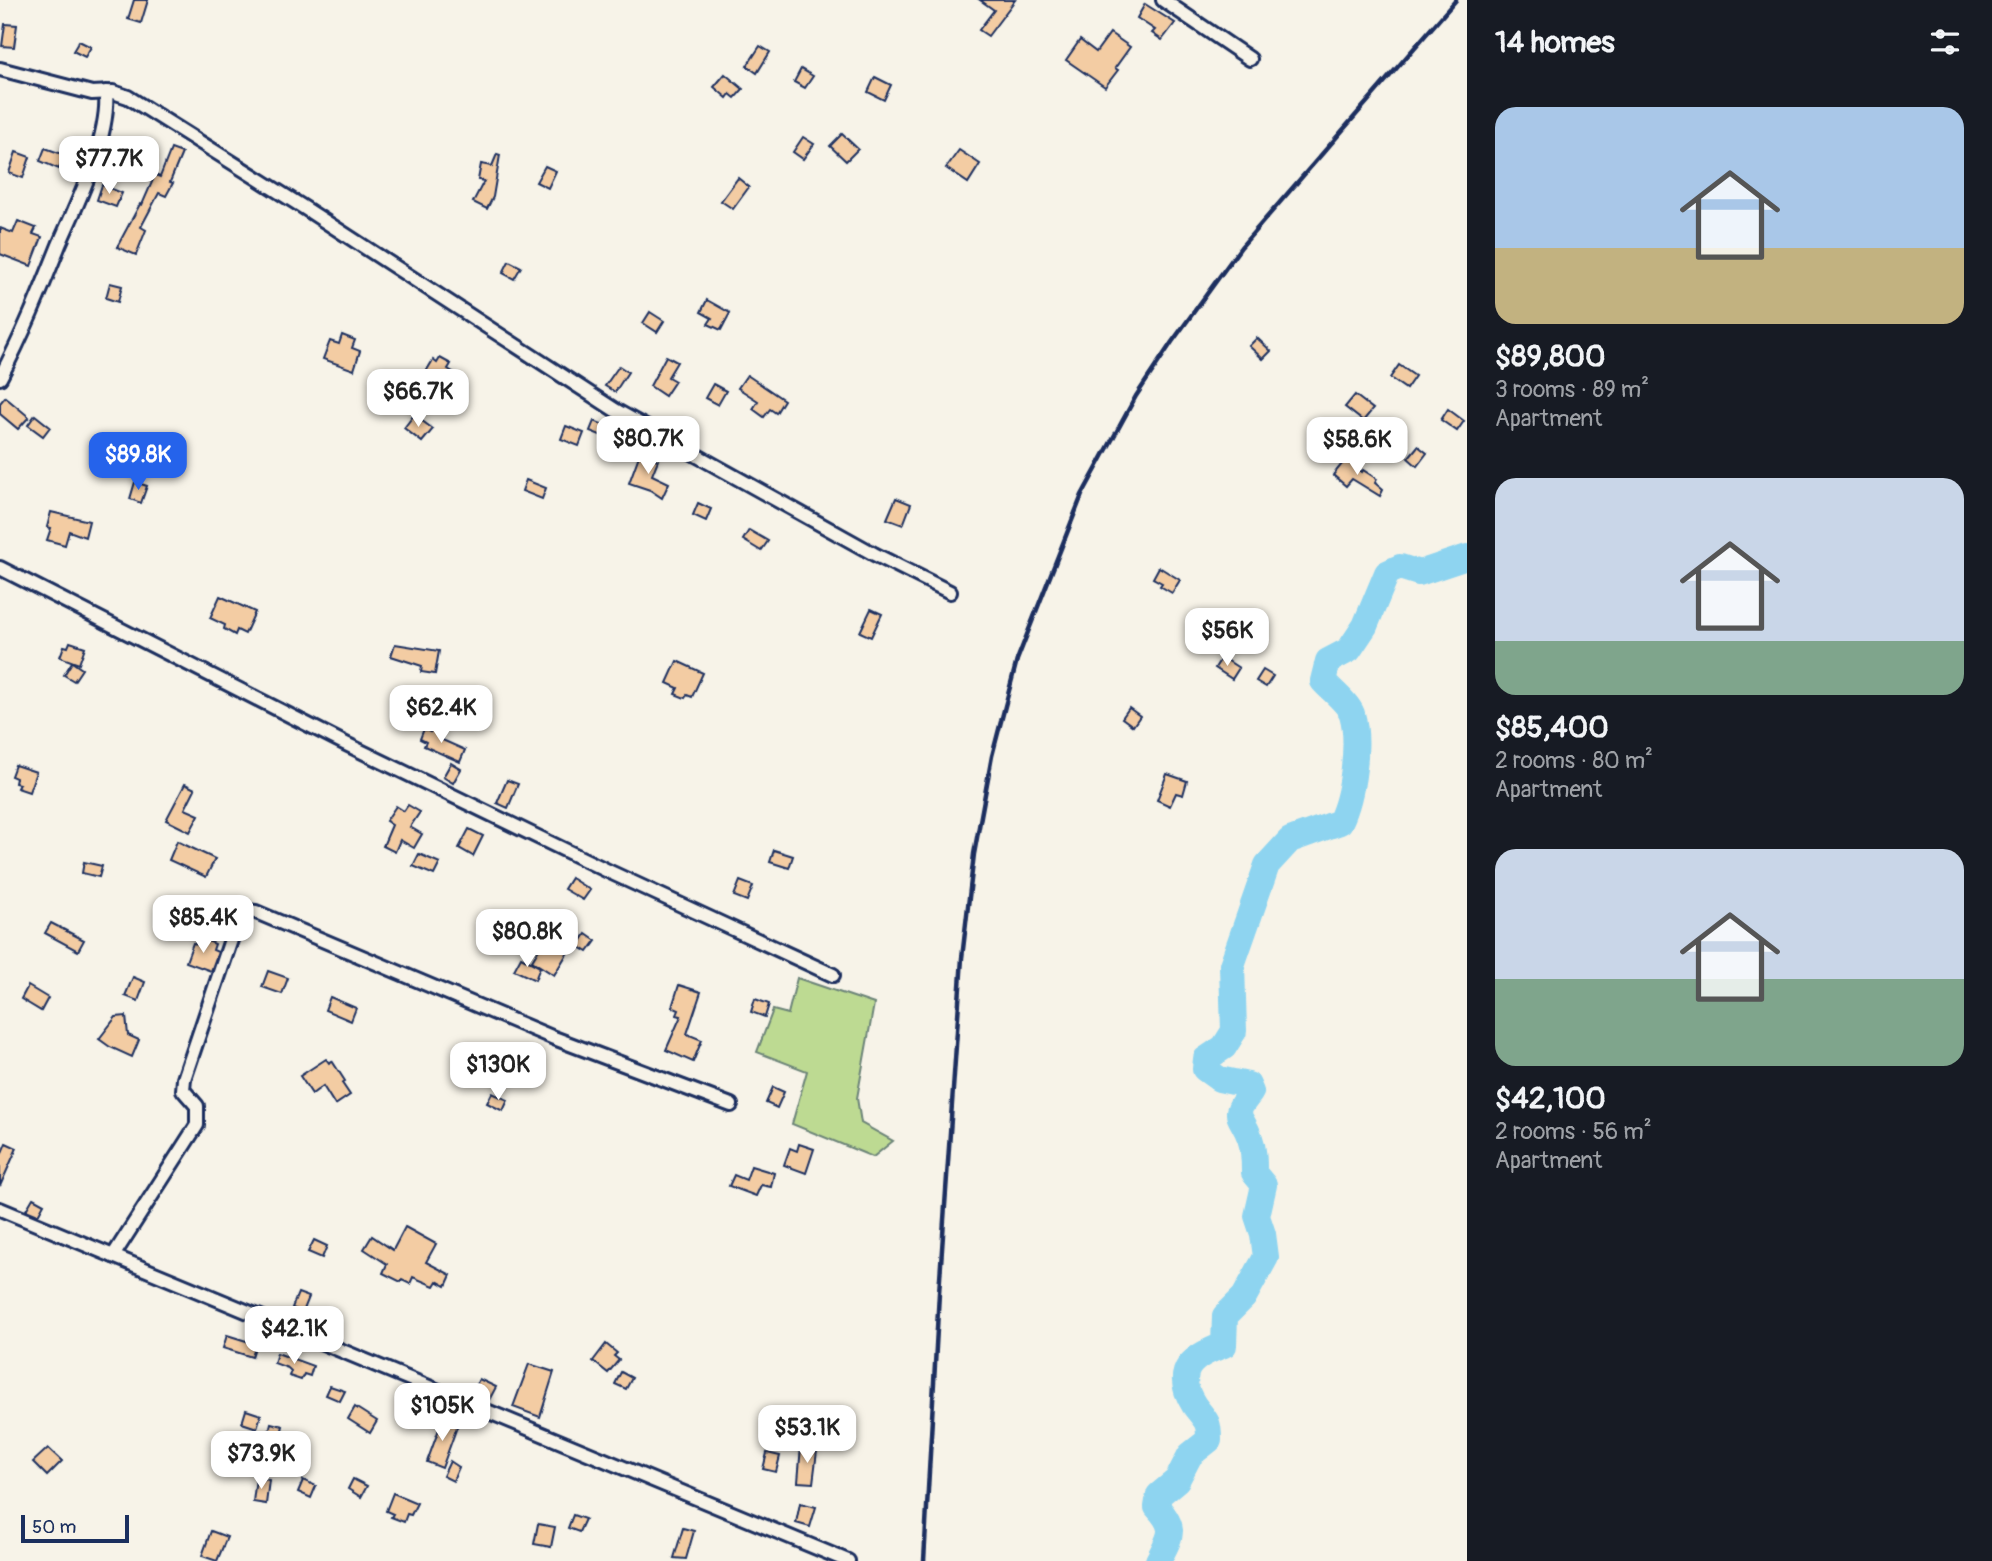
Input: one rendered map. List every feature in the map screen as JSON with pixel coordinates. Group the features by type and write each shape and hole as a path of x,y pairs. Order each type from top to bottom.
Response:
{"street":[{"path":"1163,0 1250,59"},
{"path":"0,69 92,93 106,92 128,97 615,410 874,554 950,592"},
{"path":"0,378 17,346 85,185 102,133 107,108 106,92"},
{"path":"0,568 597,866 833,975"},
{"path":"113,1256 197,1125 197,1106 183,1090 184,1079 240,916 245,911 256,912 554,1038 731,1105"},
{"path":"0,1209 848,1561"}],"green space":[{"path":"797,978 874,1004 857,1098 861,1123 893,1141 873,1157 792,1124 807,1071 757,1052 773,1010 788,1014"}],"building":[{"path":"134,0 148,0 141,23 128,19"},
{"path":"980,0 1015,0 988,36 979,30 994,10"},
{"path":"1145,4 1175,23 1162,40 1152,33 1155,30 1137,18"},
{"path":"5,24 17,25 14,47 2,46"},
{"path":"1110,33 1130,47 1105,87 1066,60 1080,40 1096,52"},
{"path":"79,41 91,47 85,57 73,51"},
{"path":"760,46 770,52 757,73 747,66"},
{"path":"801,69 813,76 805,88 794,82"},
{"path":"725,74 743,89 735,98 730,94 727,98 714,87"},
{"path":"875,77 891,85 884,100 868,92"},
{"path":"842,134 858,149 846,161 830,146"},
{"path":"803,137 814,144 803,159 793,152"},
{"path":"45,148 65,155 59,169 40,161"},
{"path":"171,149 182,153 170,182 173,183 166,196 159,193 141,227 146,230 136,255 117,247 140,204 142,205 155,175 160,177"},
{"path":"959,150 980,164 968,183 946,168"},
{"path":"16,152 30,157 23,178 9,173"},
{"path":"497,154 500,155 493,197 487,209 473,202 484,181 478,180 481,164 492,166"},
{"path":"545,166 556,171 548,188 536,182"},
{"path":"738,178 749,187 733,209 721,201"},
{"path":"102,185 122,193 116,207 97,200"},
{"path":"18,221 36,228 33,234 42,237 31,266 0,254 0,228 13,233"},
{"path":"509,261 521,267 514,279 503,273"},
{"path":"110,283 122,286 118,302 106,298"},
{"path":"707,300 730,313 721,330 708,324 712,318 701,312"},
{"path":"650,312 664,321 657,332 643,323"},
{"path":"342,335 355,340 352,348 360,351 354,370 323,359 330,341 339,344"},
{"path":"1257,338 1271,351 1263,359 1249,346"},
{"path":"666,356 677,362 668,377 675,381 665,396 650,386"},
{"path":"440,358 451,364 448,369 461,377 450,395 430,383 431,379 424,375 433,360 437,363"},
{"path":"1399,365 1415,376 1406,389 1390,378"},
{"path":"619,366 628,372 615,392 605,386"},
{"path":"747,375 784,400 776,413 770,409 764,417 753,409 758,401 738,388"},
{"path":"713,384 726,391 718,405 705,398"},
{"path":"1355,395 1373,409 1363,421 1345,407"},
{"path":"5,397 29,417 18,429 0,414 0,403"},
{"path":"1448,409 1464,421 1457,431 1441,420"},
{"path":"35,415 50,427 43,436 28,425"},
{"path":"414,415 433,429 422,442 404,428"},
{"path":"594,421 609,427 605,437 590,431"},
{"path":"566,426 584,433 579,446 561,439"},
{"path":"1418,446 1427,453 1417,466 1408,458"},
{"path":"640,453 658,460 652,475 669,483 662,498 650,490 629,483"},
{"path":"1346,459 1362,472 1363,470 1377,479 1375,483 1383,490 1380,496 1352,479 1346,486 1333,475"},
{"path":"526,480 546,488 542,499 522,491"},
{"path":"135,482 147,486 141,503 130,499"},
{"path":"896,498 911,504 903,525 887,519"},
{"path":"698,503 711,509 706,521 693,515"},
{"path":"51,512 89,521 85,537 69,531 65,545 47,540 51,528 47,527"},
{"path":"749,530 768,541 761,551 743,540"},
{"path":"1159,567 1180,580 1172,593 1153,578"},
{"path":"220,596 255,612 245,634 237,630 235,635 224,629 225,625 210,618"},
{"path":"871,609 882,614 871,637 860,632"},
{"path":"70,642 85,647 79,664 60,657 64,646 68,647"},
{"path":"395,644 439,651 435,674 421,672 422,666 391,656"},
{"path":"1222,657 1239,668 1232,679 1215,668"},
{"path":"677,661 703,673 692,697 687,695 685,698 675,694 678,688 667,683"},
{"path":"72,662 82,669 74,681 64,675"},
{"path":"1263,670 1273,676 1266,687 1256,681"},
{"path":"1129,708 1140,716 1133,726 1122,718"},
{"path":"432,727 443,731 440,739 465,750 460,762 424,746 426,742 420,739 424,729 430,732"},
{"path":"451,763 461,769 453,783 443,777"},
{"path":"15,765 36,772 29,792 17,788 19,784 15,783 16,778 11,776"},
{"path":"1167,774 1187,781 1183,795 1176,793 1170,806 1157,800"},
{"path":"507,780 518,784 508,808 497,803"},
{"path":"185,784 195,789 185,809 199,815 190,832 166,820"},
{"path":"408,805 420,812 410,827 422,834 414,848 400,840 395,852 383,846 392,825 386,821 396,806 404,811"},
{"path":"469,829 483,836 473,856 459,848"},
{"path":"177,841 215,859 206,877 169,860"},
{"path":"774,850 793,856 789,868 770,862"},
{"path":"419,854 440,863 434,875 413,866"},
{"path":"84,862 102,866 99,877 82,873"},
{"path":"571,878 590,890 583,900 564,889"},
{"path":"740,881 753,886 747,901 734,896"},
{"path":"51,923 84,940 78,951 45,933"},
{"path":"586,934 596,941 588,952 578,946"},
{"path":"203,939 215,944 213,950 218,952 211,971 186,962 193,943 201,945"},
{"path":"545,939 568,952 554,975 532,961"},
{"path":"521,957 540,967 535,980 514,970"},
{"path":"268,971 288,978 282,994 262,987"},
{"path":"133,977 145,982 138,1001 125,996"},
{"path":"679,985 701,992 687,1034 702,1040 693,1062 666,1050 681,1016 677,1015 679,1010 672,1007"},
{"path":"28,986 48,998 41,1011 21,999"},
{"path":"330,997 356,1008 351,1021 325,1010"},
{"path":"755,999 769,1004 765,1017 751,1012"},
{"path":"126,1016 128,1035 139,1040 132,1057 99,1039 116,1017"},
{"path":"326,1059 329,1063 332,1061 345,1081 342,1083 350,1095 335,1105 323,1086 312,1094 300,1076"},
{"path":"773,1087 784,1092 777,1108 766,1103"},
{"path":"492,1093 508,1100 503,1111 487,1103"},
{"path":"6,1143 17,1148 0,1186 0,1157"},
{"path":"799,1144 814,1149 806,1173 784,1165 790,1148 797,1151"},
{"path":"751,1166 774,1173 771,1187 761,1185 756,1196 729,1186 734,1175 746,1180"},
{"path":"33,1198 44,1204 38,1215 26,1210"},
{"path":"405,1227 436,1244 426,1262 451,1275 446,1286 437,1281 434,1286 413,1277 410,1284 402,1280 401,1282 383,1273 387,1264 364,1249 372,1236 393,1250"},
{"path":"314,1240 327,1246 322,1258 308,1252"},
{"path":"298,1293 309,1297 303,1312 292,1308"},
{"path":"227,1335 256,1344 252,1357 223,1348"},
{"path":"606,1344 617,1353 614,1356 619,1360 608,1373 593,1361"},
{"path":"277,1353 313,1366 310,1376 304,1374 301,1380 289,1376 291,1371 288,1368 274,1363"},
{"path":"529,1364 554,1372 540,1417 513,1407"},
{"path":"621,1372 632,1378 626,1389 615,1384"},
{"path":"479,1379 496,1387 488,1402 472,1393"},
{"path":"330,1386 345,1391 340,1401 326,1395"},
{"path":"355,1407 377,1421 370,1433 348,1419"},
{"path":"246,1410 261,1415 257,1428 242,1423"},
{"path":"443,1418 458,1424 442,1468 427,1462"},
{"path":"271,1423 283,1426 278,1446 266,1443"},
{"path":"801,1446 817,1451 813,1483 798,1482"},
{"path":"48,1448 62,1461 47,1476 33,1462"},
{"path":"767,1453 780,1456 776,1472 763,1469"},
{"path":"450,1461 459,1467 453,1481 443,1476"},
{"path":"256,1478 269,1480 266,1504 253,1502"},
{"path":"353,1479 367,1486 361,1497 348,1489"},
{"path":"303,1480 316,1486 311,1498 298,1492"},
{"path":"393,1493 417,1503 404,1522 391,1517 393,1514 386,1511"},
{"path":"800,1503 816,1507 810,1527 796,1523"},
{"path":"573,1515 585,1519 579,1532 568,1528"},
{"path":"538,1524 555,1527 551,1547 534,1544"},
{"path":"683,1528 694,1531 686,1559 674,1558"},
{"path":"211,1531 227,1537 217,1561 202,1556"}],"waterway":[{"path":"1158,1561 1170,1533 1168,1522 1157,1507 1159,1495 1177,1480 1190,1455 1209,1440 1207,1423 1188,1393 1186,1374 1195,1360 1224,1345 1225,1316 1244,1297 1266,1257 1257,1216 1264,1185 1254,1173 1251,1142 1239,1115 1251,1092 1248,1085 1219,1079 1205,1069 1206,1059 1224,1047 1234,1031 1232,965 1267,865 1290,840 1340,822 1345,811 1354,769 1354,726 1347,705 1323,681 1328,661 1349,650 1365,626 1387,573 1400,567 1419,573 1467,557"}],"railway":[{"path":"924,1561 962,958 974,854 992,756 1017,660 1082,495 1136,396 1241,247 1456,0"}]}
